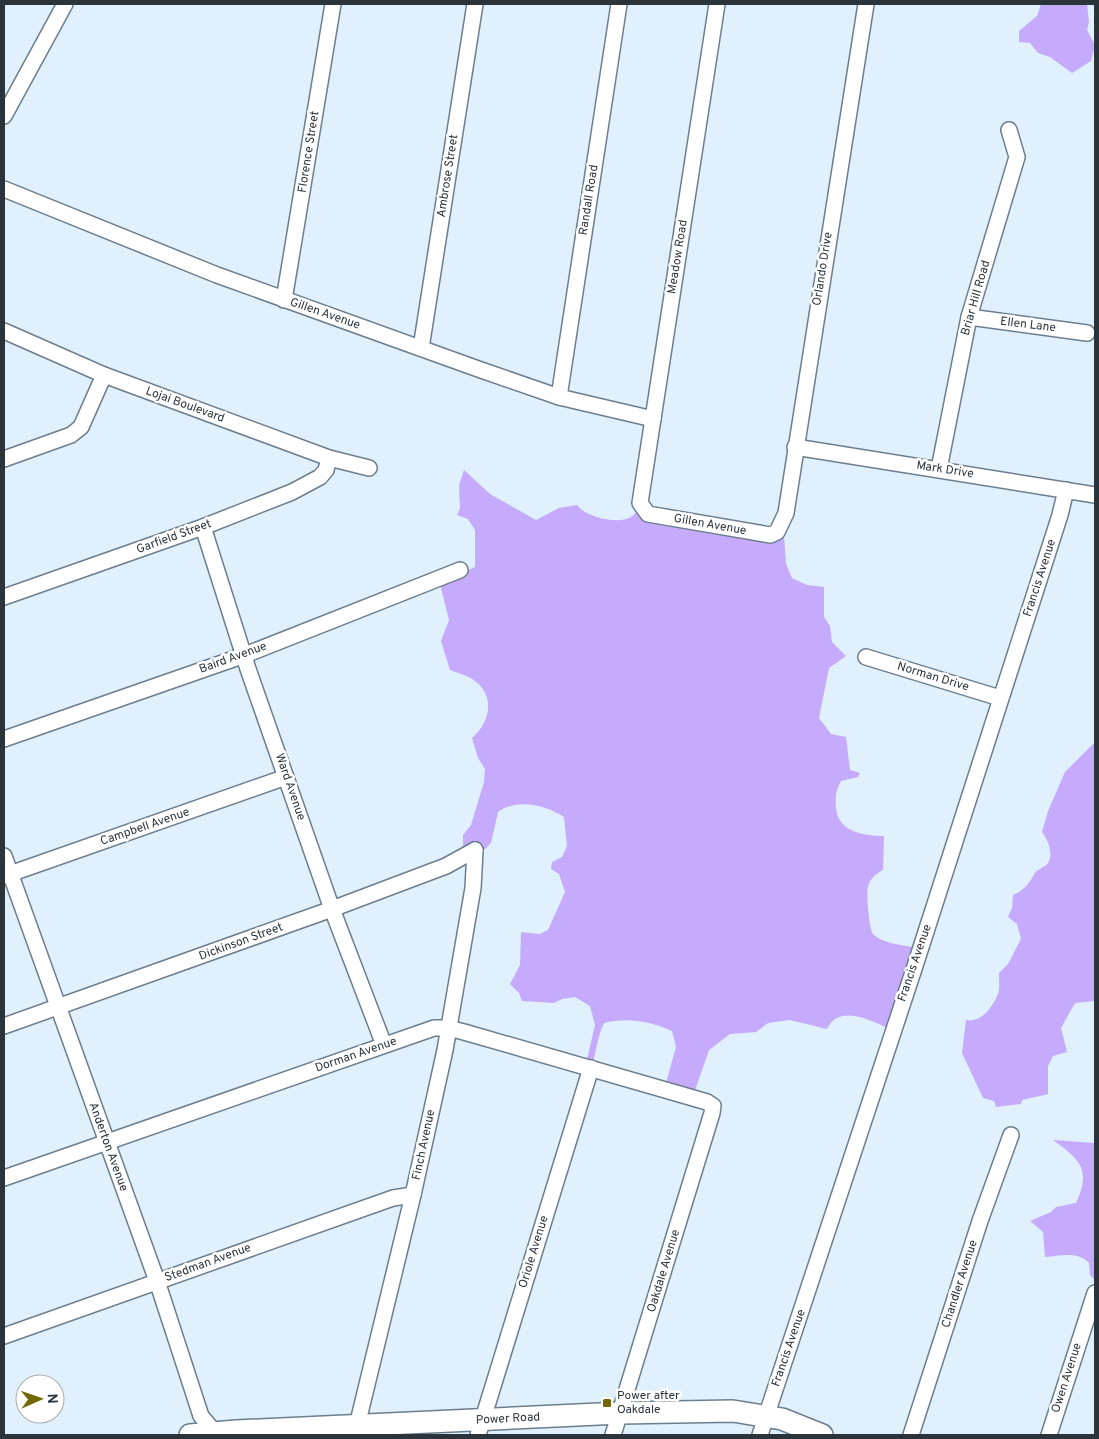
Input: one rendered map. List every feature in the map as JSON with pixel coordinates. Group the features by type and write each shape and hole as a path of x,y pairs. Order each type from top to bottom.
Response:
{"main road":[{"name":"Power Road","path":"190,1435 480,1427 620,1413 733,1411 764,1425 822,1435"}],"street":[{"path":"4,116 65,4"},
{"name":"Florence Street","path":"284,300 333,4"},
{"name":"Ambrose Street","path":"420,348 475,4"},
{"name":"Randall Road","path":"559,397 619,4"},
{"name":"Meadow Road","path":"643,510 640,503 717,4"},
{"name":"Orlando Drive","path":"777,532 786,513 862,4"},
{"name":"Briar Hill Road","path":"939,469 968,317 1017,157 1009,130"},
{"name":"Gillen Avenue","path":"4,189 216,275 284,300 559,397 653,419"},
{"name":"Ellen Lane","path":"968,317 1088,333"},
{"name":"Lojai Boulevard","path":"4,331 104,375 329,458 369,468"},
{"path":"4,460 71,435 81,428 104,375"},
{"name":"Mark Drive","path":"795,447 1095,495"},
{"name":"Garfield Street","path":"4,597 203,527 310,484 326,470 329,458"},
{"name":"Francis Avenue","path":"764,1425 914,969 1060,515 1066,490"},
{"name":"Gillen Avenue","path":"643,510 648,514 770,535 777,532"},
{"name":"Ward Avenue","path":"203,527 332,909 384,1045"},
{"name":"Baird Avenue","path":"4,739 245,655 460,570"},
{"name":"Norman Drive","path":"866,657 1000,698"},
{"name":"Campbell Avenue","path":"7,875 286,777"},
{"name":"Dickinson Street","path":"4,1026 332,909 446,866 475,850"},
{"name":"Finch Avenue","path":"356,1431 413,1195 448,1028 473,888 475,850"},
{"name":"Anderton Avenue","path":"4,856 7,875 107,1142 157,1282 201,1416 216,1434"},
{"name":"Dorman Avenue","path":"4,1178 434,1028 448,1028 708,1102 713,1106"},
{"name":"Oriole Avenue","path":"480,1427 590,1068"},
{"name":"Oakdale Avenue","path":"613,1435 713,1106"},
{"name":"Chandler Avenue","path":"911,1435 980,1220 1011,1134"},
{"name":"Stedman Avenue","path":"4,1336 393,1198 413,1195"},
{"name":"Owen Avenue","path":"1049,1435 1095,1293"}],"shaded area":[{"path":"1041,4 1087,4 1089,22 1087,30 1095,45 1091,61 1072,73 1050,57 1038,53 1030,43 1019,42 1019,31 1037,16"},
{"path":"464,470 490,494 536,520 559,508 577,505 587,513 610,520 631,517 640,509 780,531 784,536 786,564 792,578 807,585 824,587 824,617 830,626 832,642 846,656 829,668 819,718 831,734 846,737 850,770 860,773 858,777 841,781 836,797 838,816 853,831 868,835 884,836 883,870 872,879 867,891 869,919 873,934 888,942 918,948 890,1029 856,1016 847,1015 832,1021 827,1029 790,1020 768,1023 756,1032 730,1034 709,1050 692,1099 664,1090 676,1047 672,1031 638,1021 621,1020 604,1023 591,1070 585,1068 595,1025 590,1006 575,997 562,999 554,1003 522,1001 519,993 510,984 520,965 521,932 540,934 548,930 565,892 559,874 551,869 552,862 562,857 567,846 564,817 540,806 522,804 506,808 498,812 491,843 471,863 463,863 463,835 471,825 484,782 485,769 478,758 472,738 483,724 488,708 488,700 480,685 470,678 450,670 441,641 449,620 440,584 475,567 475,530 468,519 457,515 460,508 459,485"},
{"path":"1095,742 1095,1001 1075,1003 1061,1028 1067,1052 1053,1056 1048,1066 1048,1094 1022,1100 1021,1104 996,1107 994,1101 983,1098 962,1053 966,1020 981,1017 993,1004 998,994 999,973 1008,964 1021,939 1017,924 1008,917 1012,908 1013,895 1024,888 1036,872 1048,863 1050,851 1042,832 1048,811 1065,772"},
{"path":"1053,1140 1095,1143 1095,1280 1090,1275 1089,1263 1084,1259 1068,1255 1045,1257 1043,1232 1030,1221 1051,1212 1056,1207 1076,1203 1081,1191 1083,1173 1080,1166 1070,1153"}],"place":[{"name":"Power after Oakdale","path":"607,1403"}]}
